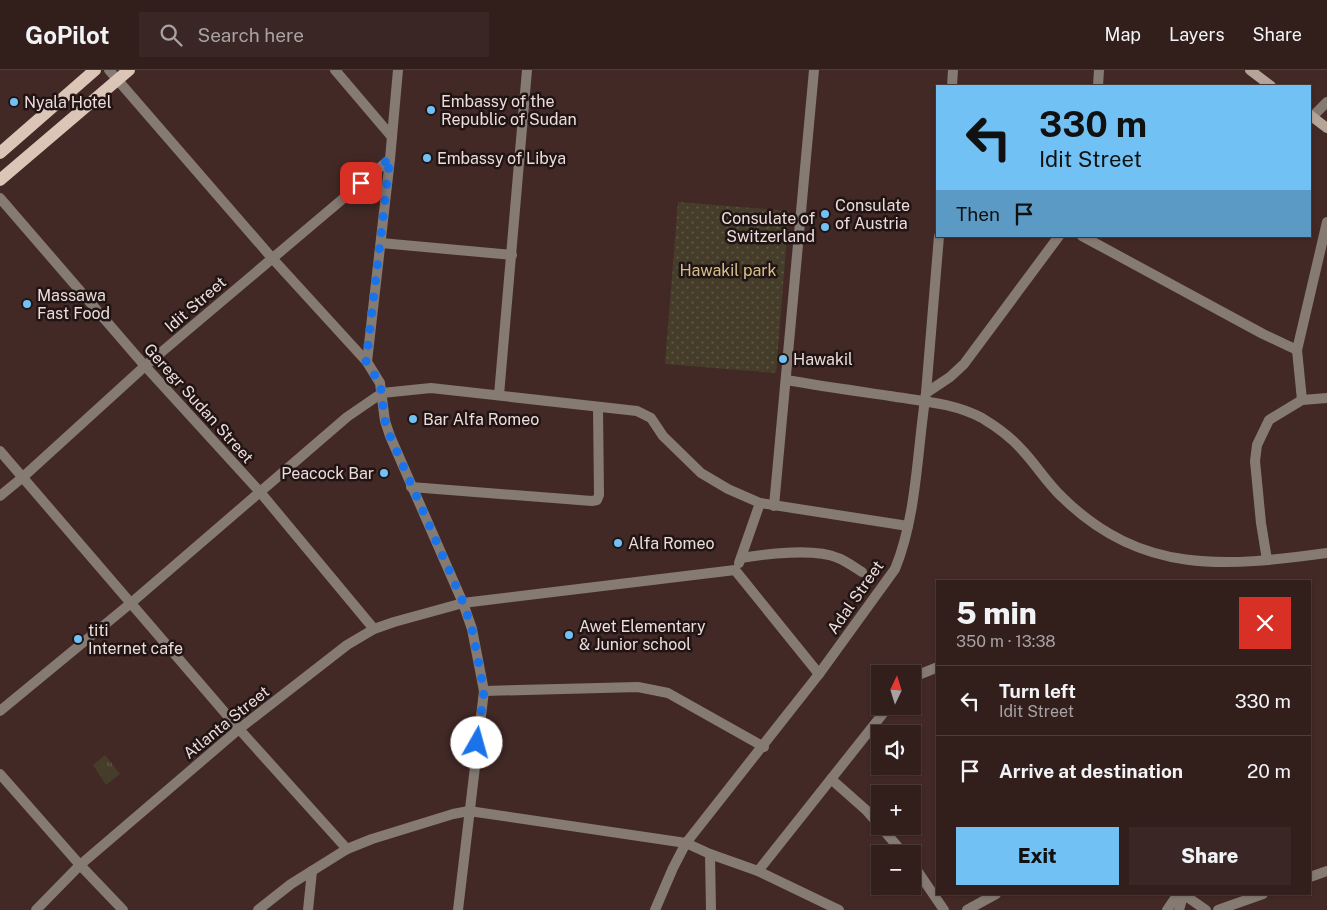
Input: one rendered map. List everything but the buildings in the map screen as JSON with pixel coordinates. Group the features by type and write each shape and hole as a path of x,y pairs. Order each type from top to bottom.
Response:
{"main road":[{"path":"1,149 94,70"},
{"path":"0,180 129,70"},
{"path":"1250,70 1270,85"},
{"path":"1311,116 1327,128"}],"street":[{"path":"109,70 272,258 366,362 377,377 382,393 385,421 390,436 463,602 472,629 484,691 458,910"},
{"path":"335,70 392,137"},
{"path":"366,362 381,243 398,70"},
{"path":"499,395 527,70"},
{"path":"774,506 814,70"},
{"path":"952,85 953,70"},
{"path":"1098,85 1099,70"},
{"path":"1311,116 1327,102"},
{"name":"Idit Street","path":"0,496 145,366 390,158"},
{"name":"Geregr Sudan Street","path":"0,198 145,366 260,492 374,630"},
{"path":"1302,400 1297,350 1327,222"},
{"name":"Adal Street","path":"655,910 676,861 686,843 820,674 895,569 908,526 926,397 939,237"},
{"path":"926,397 964,364 1058,237"},
{"path":"1084,237 1255,330 1297,350"},
{"path":"381,243 512,256"},
{"path":"786,380 926,397 979,417 1000,429 1023,450 1057,492 1084,517 1105,532 1134,546 1166,556 1202,562 1267,560 1327,554"},
{"path":"0,711 347,417 382,393 431,388 638,411 651,418 663,436 701,473 728,489 760,503 908,526"},
{"path":"1267,560 1261,523 1255,461 1257,445 1269,420 1302,400 1327,398"},
{"path":"411,487 598,500 598,408"},
{"path":"0,451 238,729 346,849"},
{"path":"760,503 735,570 820,674"},
{"path":"741,558 791,553 829,555 839,558 862,572"},
{"name":"Atlanta Street","path":"36,910 80,865 238,729 347,645 374,630 394,622 463,602 735,570"},
{"path":"921,675 935,668"},
{"path":"484,691 638,687 668,693 764,747"},
{"path":"758,871 882,715"},
{"path":"0,774 80,865 123,910"},
{"path":"831,779 871,816"},
{"path":"258,910 346,849 453,814 469,812 686,843 710,854 758,871 839,910"},
{"path":"888,835 896,845"},
{"path":"710,854 711,910"},
{"path":"308,910 312,871"},
{"path":"1311,877 1327,871"},
{"path":"921,877 944,910"},
{"path":"966,910 994,895"},
{"path":"1167,910 1180,895"},
{"path":"1179,910 1181,895"},
{"path":"1183,895 1206,910"},
{"path":"1222,909 1260,895"}],"green space":[{"name":"Hawakil park","path":"678,202 789,211 776,373 665,364"},
{"path":"105,755 120,774 106,785 93,765"}],"place":[{"name":"Nyala Hotel","path":"14,102"},
{"name":"Embassy of the Republic of Sudan","path":"431,110"},
{"name":"Embassy of Libya","path":"427,158"},
{"name":"Consulate of Austria","path":"825,214"},
{"name":"Consulate of Switzerland","path":"825,227"},
{"name":"Massawa Fast Food","path":"27,304"},
{"name":"Hawakil","path":"783,359"},
{"name":"Bar Alfa Romeo","path":"413,419"},
{"name":"Peacock Bar","path":"384,473"},
{"name":"Alfa Romeo","path":"618,543"},
{"name":"Awet Elementary & Junior school","path":"569,635"},
{"name":"titi Internet cafe","path":"78,639"}],"route":[{"path":"361,183 390,158 366,362 380,383 385,421 390,436 463,602 472,629 484,691 477,743"}]}
